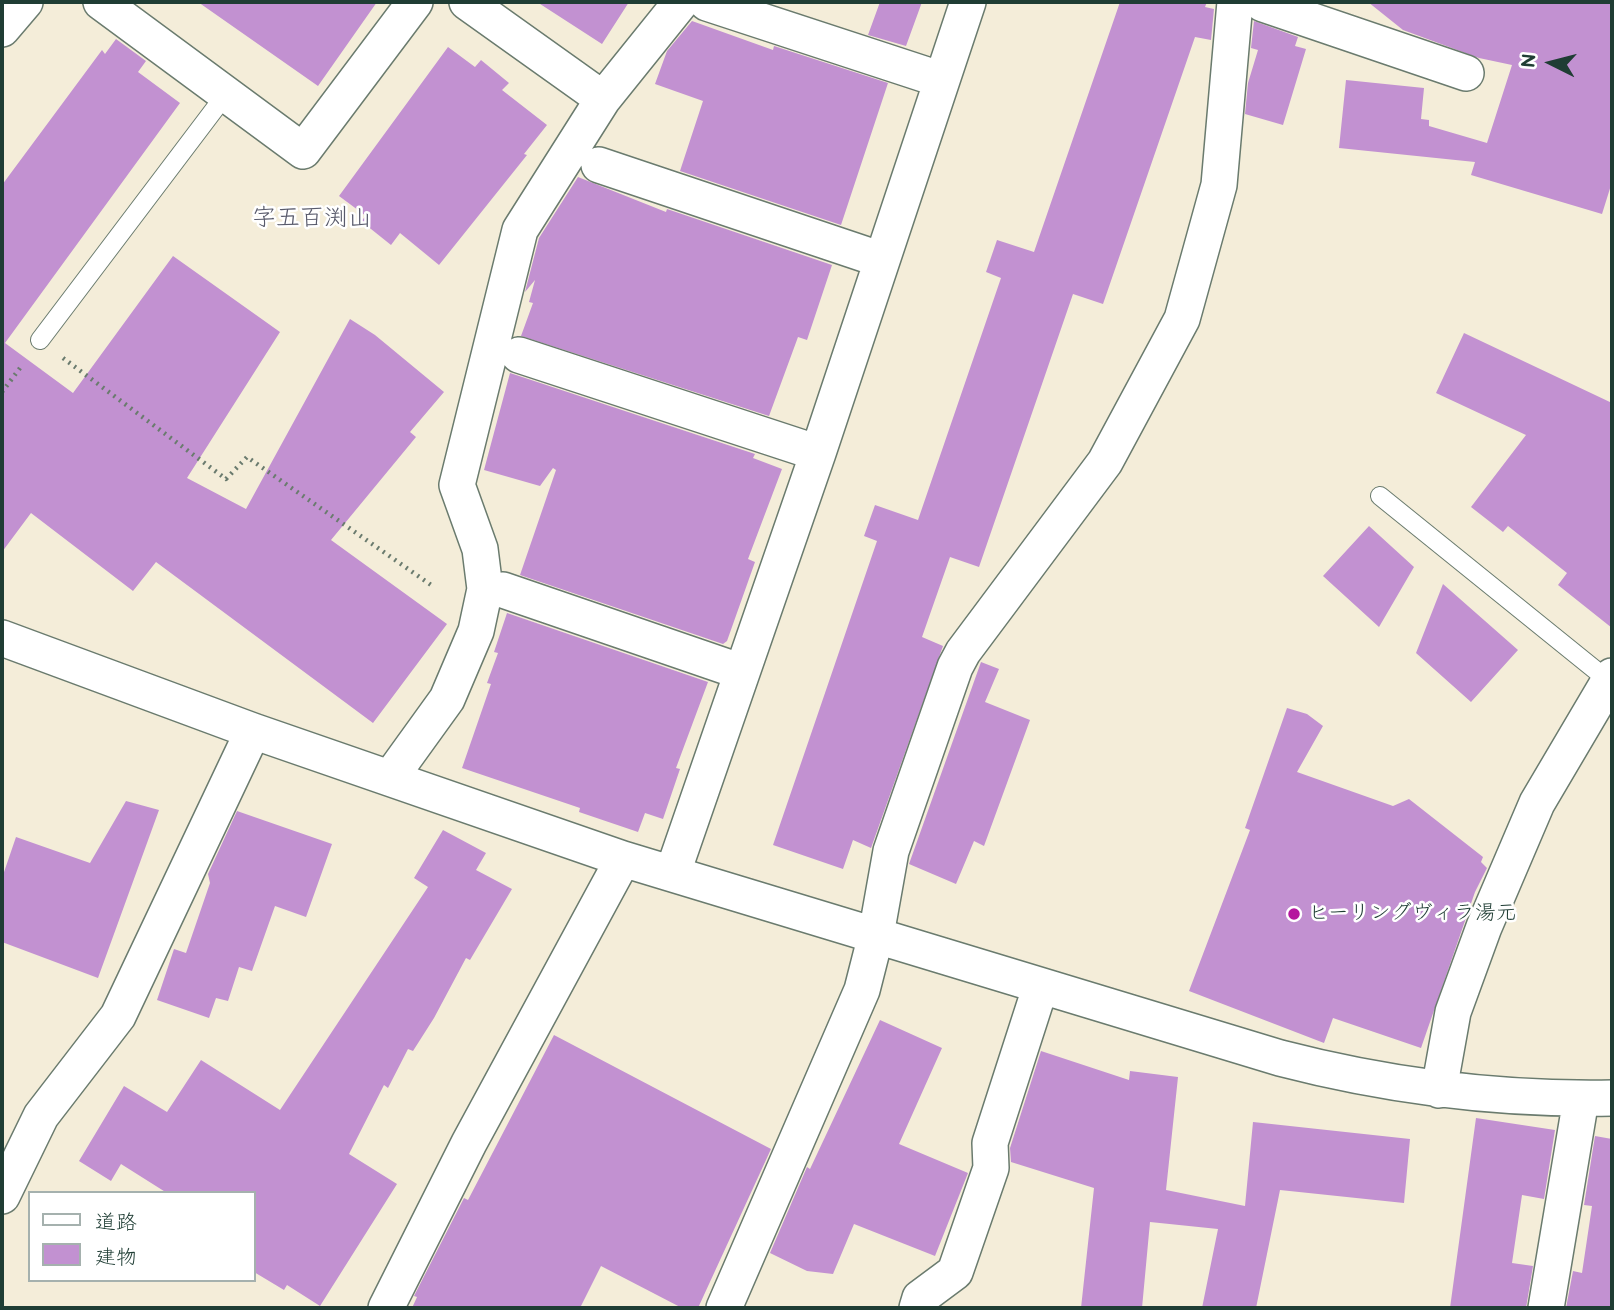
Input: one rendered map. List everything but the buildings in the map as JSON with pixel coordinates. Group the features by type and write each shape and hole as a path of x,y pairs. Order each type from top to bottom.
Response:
{"street":[{"path":"2,29 25,2"},
{"path":"101,2 303,150 415,2"},
{"path":"467,2 603,99"},
{"path":"390,778 447,699 476,631 485,590 480,549 457,485 520,230 603,99 681,2"},
{"path":"707,2 942,80"},
{"path":"673,872 818,453 968,2"},
{"path":"724,1308 862,990 876,935 891,851 955,667 963,652 1104,462 1182,319 1219,185 1249,3 1345,15 1466,73"},
{"path":"599,165 882,260"},
{"path":"519,355 818,453"},
{"path":"503,590 742,672"},
{"path":"2,638 253,731 623,859 673,872 1040,988 1349,1076 1439,1090 1596,1098 1546,1308"},
{"path":"1439,1090 1453,1012 1489,915 1537,803 1611,678"},
{"path":"2,1196 41,1116 118,1016 253,731"},
{"path":"386,1308 463,1155 623,859"},
{"path":"917,1308 920,1298 955,1272 991,1168 990,1143 1040,988"}],"lane":[{"path":"40,340 226,94"},
{"path":"1380,496 1611,678"}],"path":[{"path":"40,340 226,480 247,457 434,587"}],"place":[{"name":"ヒーリングヴィラ湯元","path":"1294,914"}],"district":[{"name":"字五百渕山","path":"312,219"}]}
